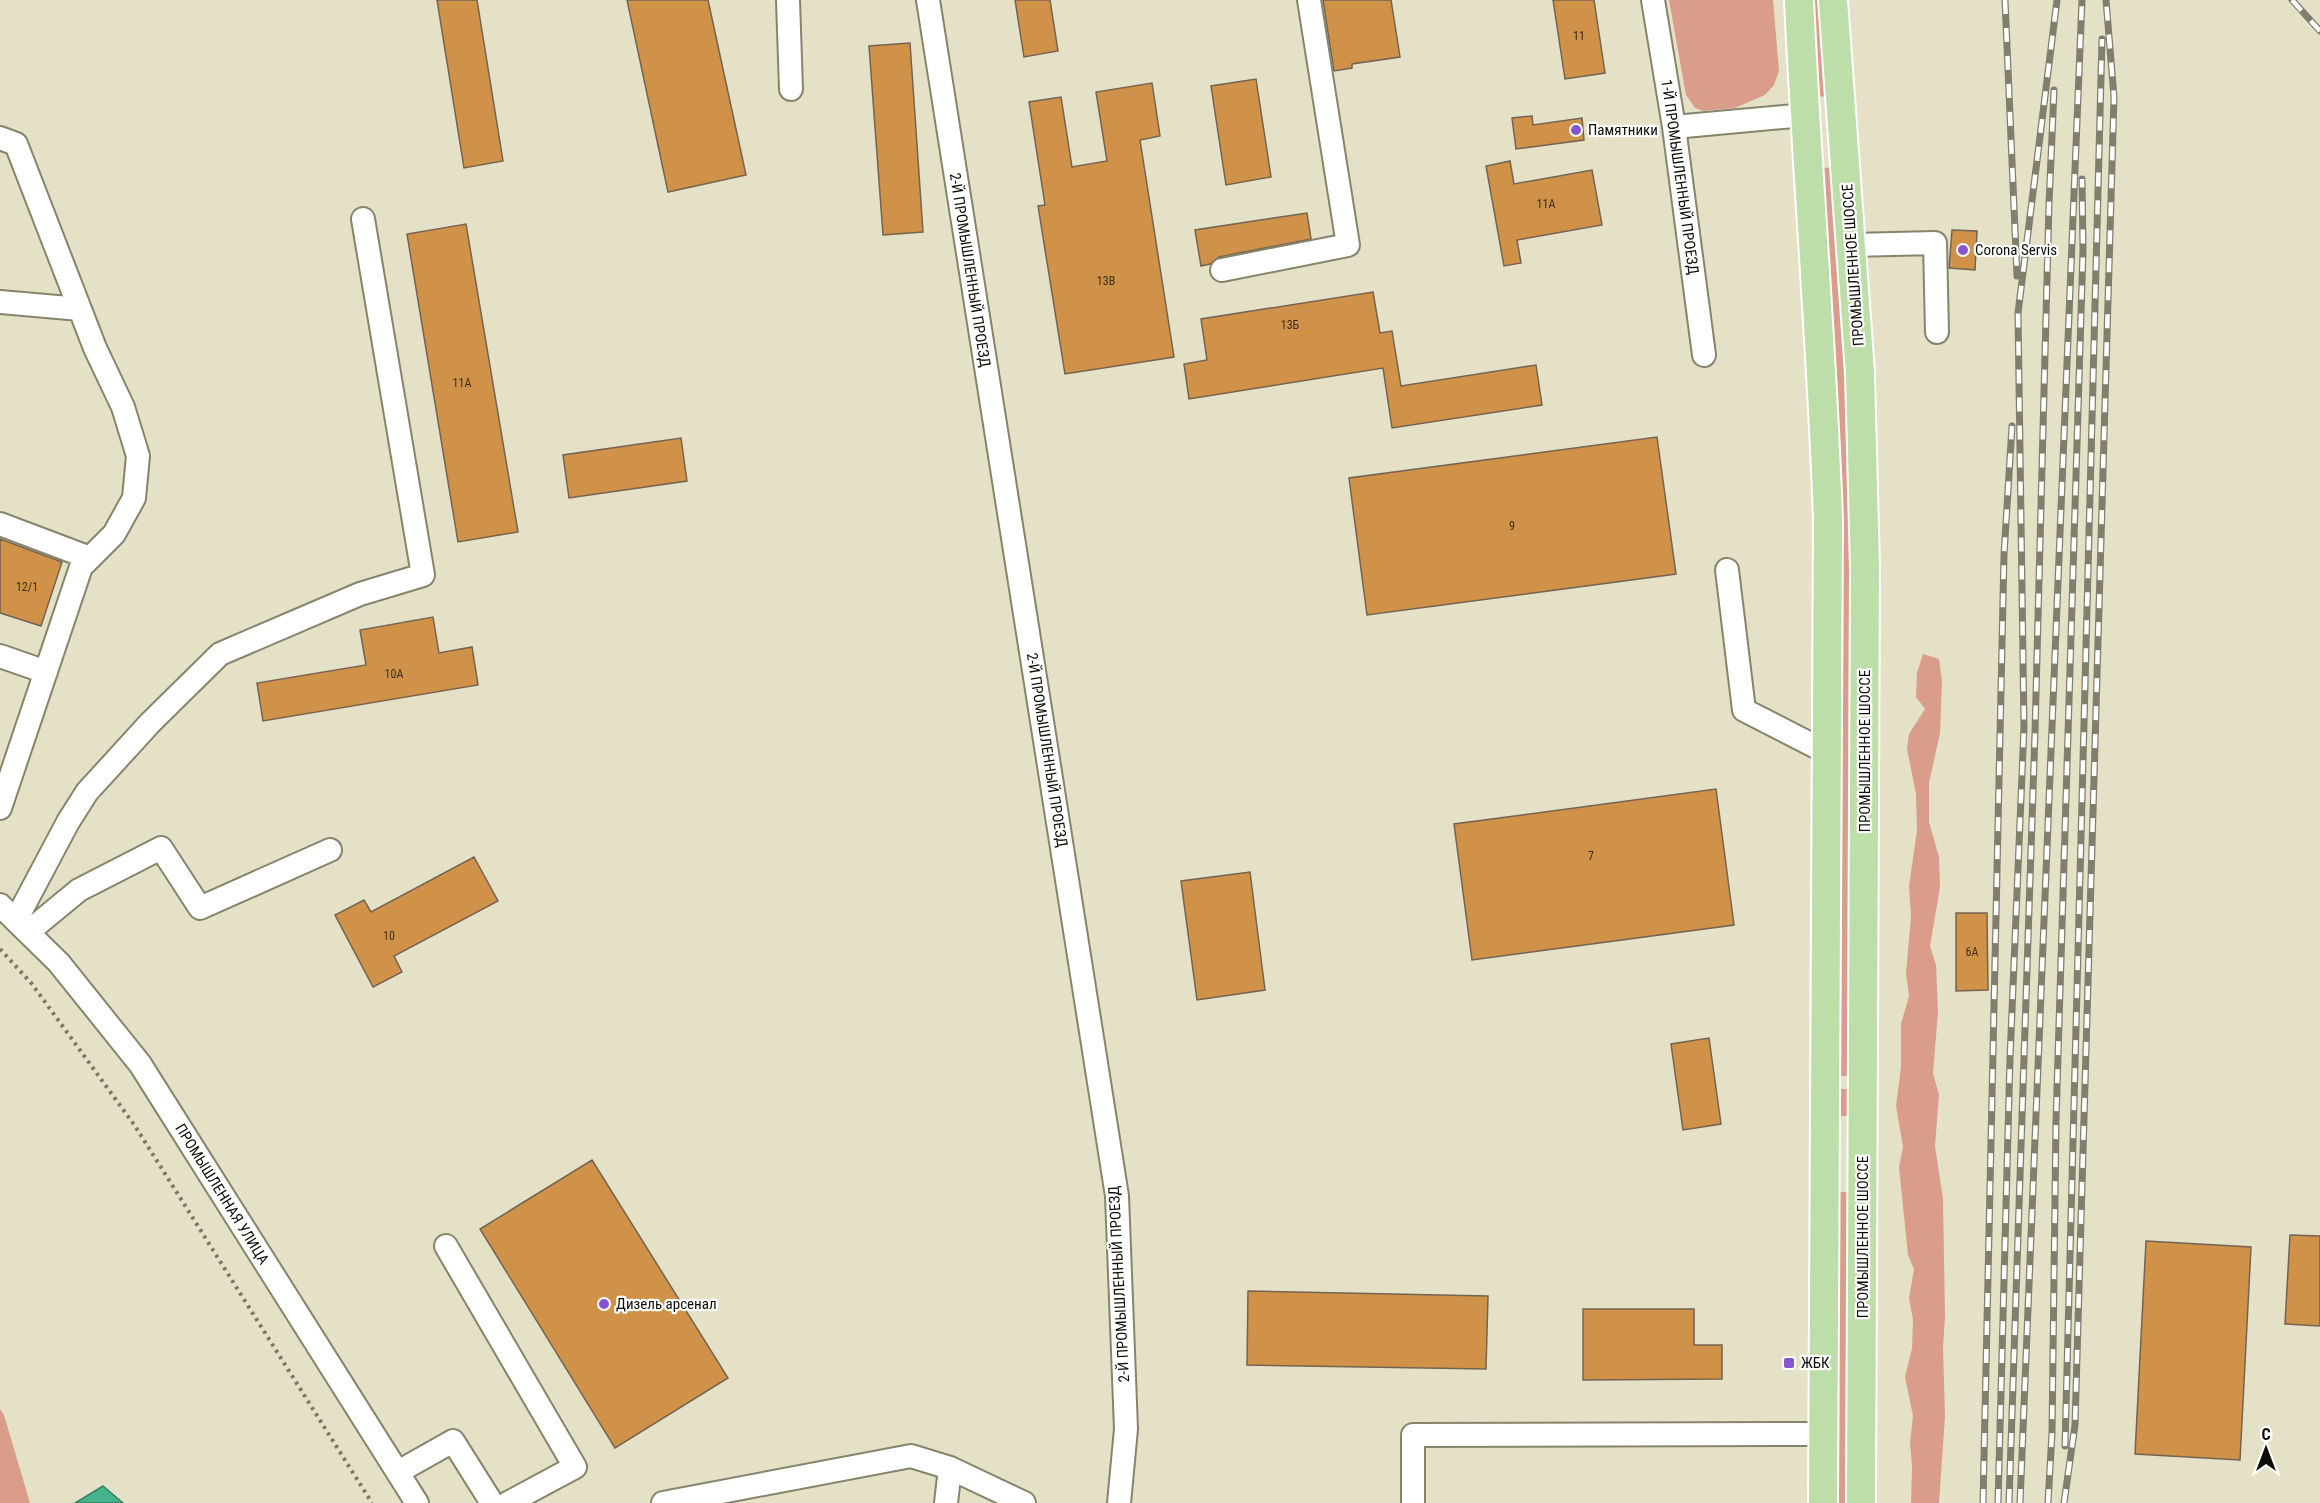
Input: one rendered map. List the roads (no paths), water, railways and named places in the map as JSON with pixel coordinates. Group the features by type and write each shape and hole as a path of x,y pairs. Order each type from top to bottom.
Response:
{"main road":[{"path":"1799,0 1823,380 1827,485 1828,753 1823,1503"},
{"name":"ПРОМЫШЛЕННОЕ ШОССЕ","path":"1833,0 1843,113 1860,373 1865,568 1861,1503"},
{"path":"1805,115 1843,113"},
{"path":"1825,1149 1863,1149"}],"street":[{"path":"788,0 791,88"},
{"name":"2-Й ПРОМЫШЛЕННЫЙ ПРОЕЗД","path":"928,0 1117,1196 1126,1429 1119,1503"},
{"path":"1222,270 1348,245 1309,0"},
{"name":"1-Й ПРОМЫШЛЕННЫЙ ПРОЕЗД","path":"1653,0 1674,127 1704,355"},
{"path":"1674,127 1805,115"},
{"path":"0,138 16,144 95,348 123,407 138,456 134,498 114,534 81,567 0,808"},
{"path":"14,919 87,792 150,723 220,654 360,594 423,575 363,219"},
{"path":"1852,245 1935,243 1936,332"},
{"path":"0,302 80,309"},
{"path":"0,524 90,558"},
{"path":"1727,570 1744,710 1828,753"},
{"path":"0,656 46,672"},
{"path":"14,919 161,849 200,908 330,850"},
{"name":"ПРОМЫШЛЕННАЯ УЛИЦА","path":"14,919 59,963 140,1064 417,1503"},
{"path":"446,1246 575,1467 508,1503"},
{"path":"1413,1503 1413,1435 1824,1434"},
{"path":"398,1472 453,1441 492,1503"},
{"path":"663,1503 910,1456 950,1468 1024,1503"},
{"path":"946,1503 950,1468"}],"railway":[{"path":"2005,0 2017,276"},
{"path":"1998,1503 2010,1058 2024,727 2018,313 2057,0"},
{"path":"2020,1503 2082,0"},
{"path":"2064,1503 2075,1425 2114,97 2106,0"},
{"path":"2292,0 2320,31"},
{"path":"2065,1446 2102,39"},
{"path":"2009,1503 2054,90"},
{"path":"2048,1503 2052,1433 2056,1121 2083,250 2082,179"},
{"path":"1983,1503 2004,555 2012,426"}],"place":[{"name":"Памятники","path":"1576,130"},
{"name":"Corona Servis","path":"1963,250"},
{"name":"Дизель арсенал","path":"604,1304"},
{"name":"ЖБК","path":"1789,1363"}]}
